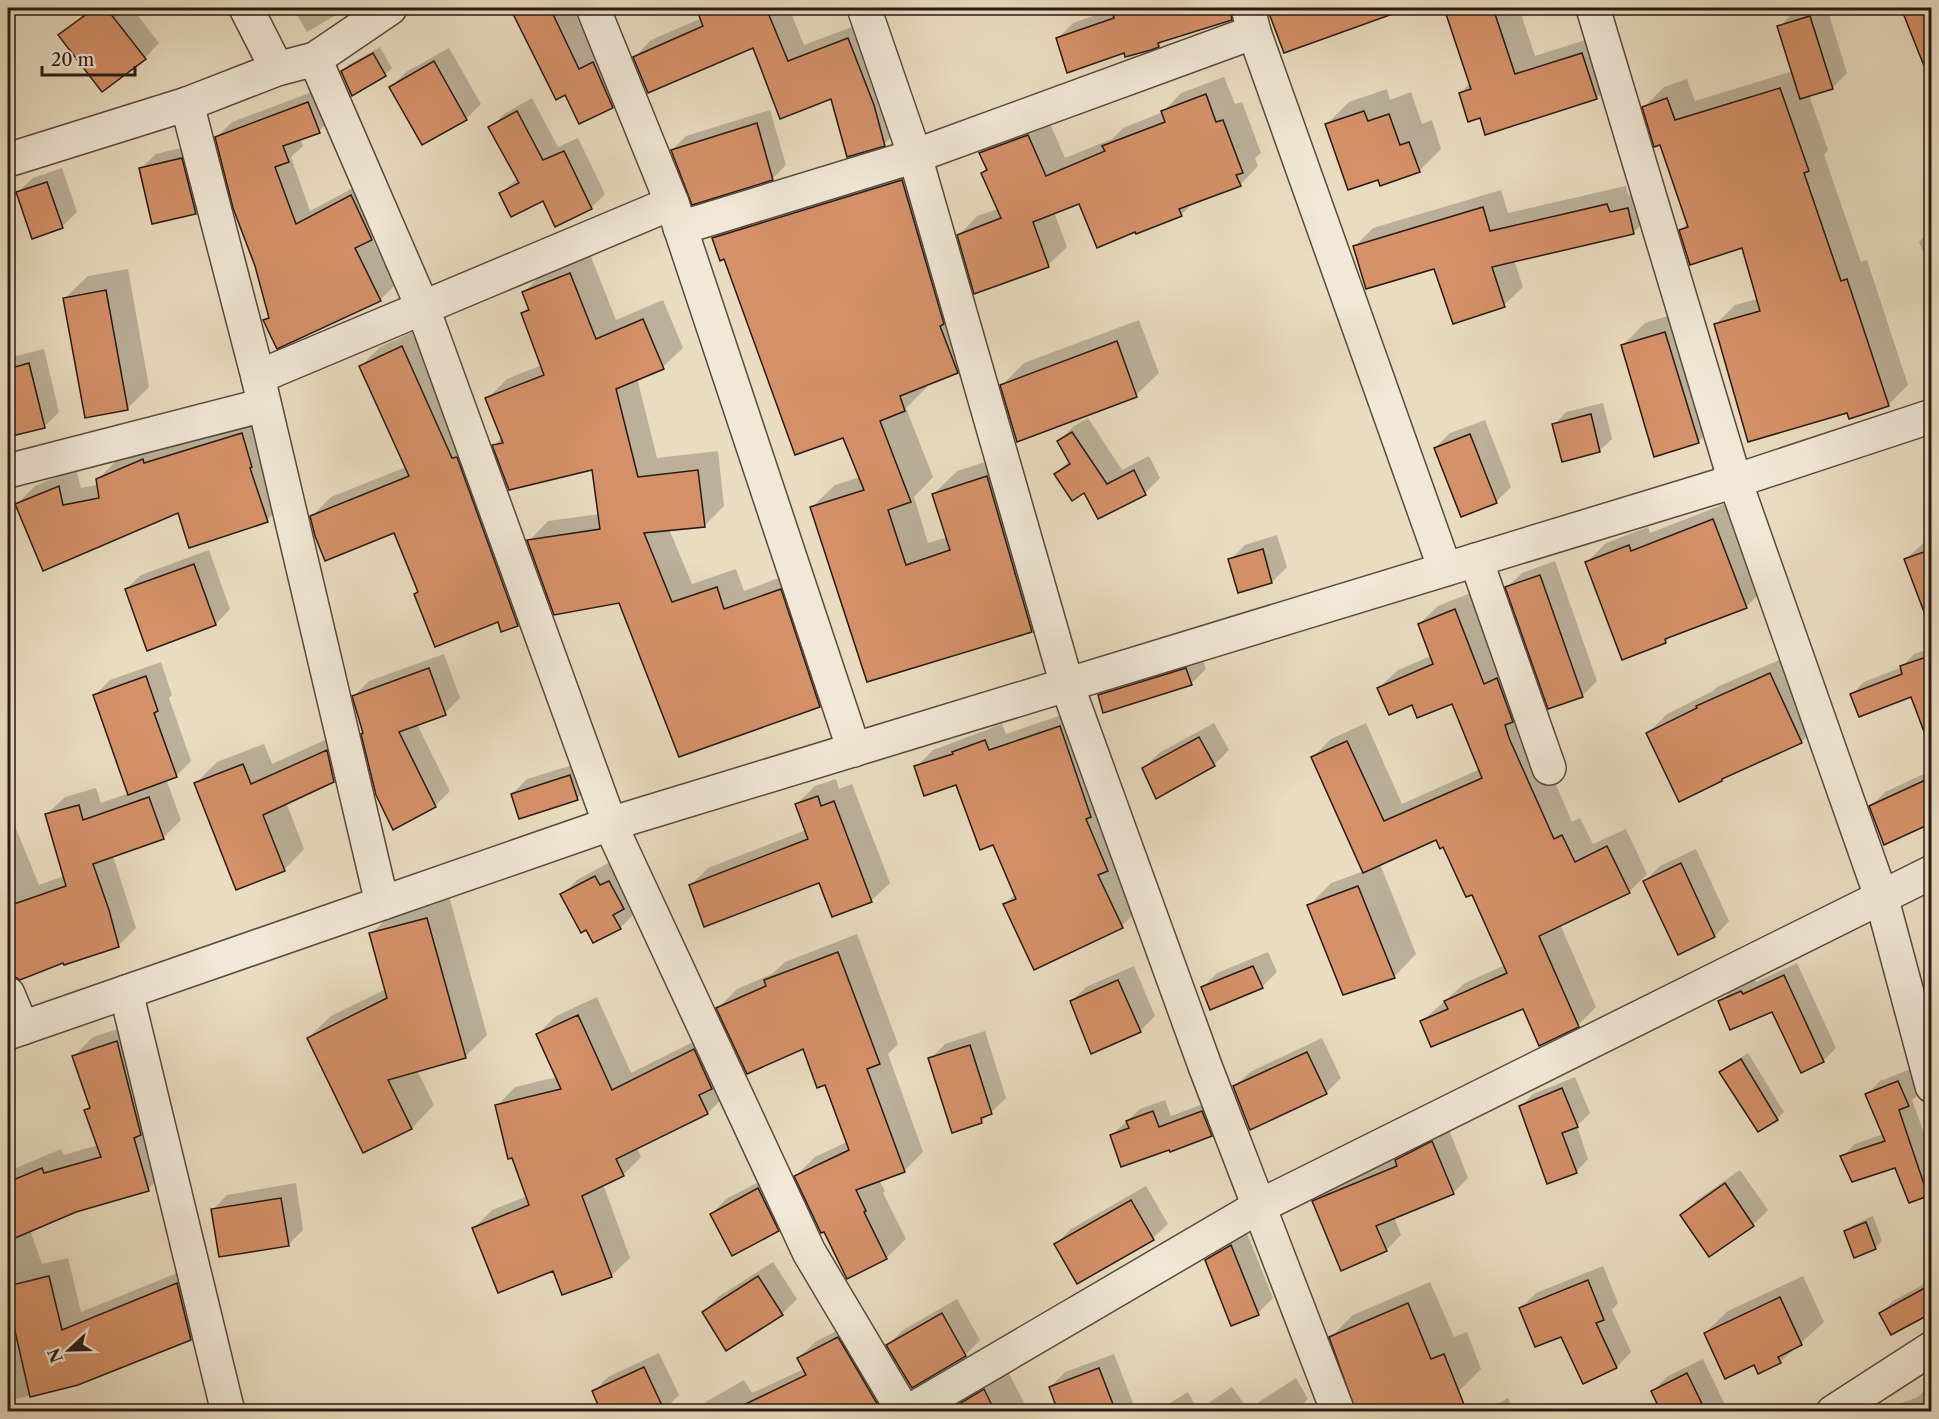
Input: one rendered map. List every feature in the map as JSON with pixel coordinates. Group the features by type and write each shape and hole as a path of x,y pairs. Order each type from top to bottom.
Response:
{"street":[{"path":"246,8 277,69"},
{"path":"8,160 187,104 277,69 315,59 390,8"},
{"path":"593,8 676,216 854,750"},
{"path":"864,8 915,156 1067,685 1204,1066 1338,1412"},
{"path":"1593,8 1735,481 1881,897 1932,1086"},
{"path":"8,471 261,391 423,306 676,216 915,156 1251,20 1445,569"},
{"path":"315,59 423,306 610,824 809,1252 906,1412 1258,1207 1932,872"},
{"path":"187,104 261,391 382,903"},
{"path":"8,994 15,1031 610,824 1735,481 1932,416"},
{"path":"1476,560 1549,768"},
{"path":"126,992 228,1412"},
{"path":"1833,1412 1932,1348"}],"building":[{"path":"95,8 106,8 146,59 102,92 58,35"},
{"path":"510,8 550,8 579,69 593,62 613,108 579,124 565,95 556,100"},
{"path":"696,8 766,8 788,61 848,38 874,105 885,146 847,157 831,99 780,119 753,48 648,93 633,57 703,26"},
{"path":"1111,8 1230,8 1232,20 1158,43 1159,47 1151,50 1125,57 1124,53 1067,73 1056,38 1114,18"},
{"path":"1267,8 1401,8 1401,11 1284,53"},
{"path":"1444,8 1493,8 1515,74 1582,53 1597,99 1485,135 1480,118 1468,122 1459,93 1471,89"},
{"path":"1901,8 1932,8 1932,80 1930,81"},
{"path":"1810,16 1833,89 1800,99 1777,26"},
{"path":"373,53 386,76 352,96 341,71"},
{"path":"434,61 467,120 422,145 389,87"},
{"path":"1780,88 1809,171 1804,173 1841,281 1847,279 1889,406 1849,419 1847,413 1748,442 1714,324 1760,311 1742,248 1690,265 1679,230 1688,227 1660,145 1654,147 1642,107 1667,98 1675,120"},
{"path":"1206,94 1216,122 1223,120 1243,173 1236,175 1241,186 1179,209 1182,216 1097,248 1079,204 1033,222 1049,267 974,294 957,235 1001,218 981,173 987,170 979,153 1028,135 1046,176 1105,151 1102,146 1165,122 1161,111"},
{"path":"308,102 320,133 283,146 289,162 275,167 296,224 351,195 372,240 355,248 381,301 277,349 263,320 269,318 255,266 233,208 215,137"},
{"path":"517,111 543,160 564,151 592,209 555,227 543,201 511,217 499,193 519,183 488,127"},
{"path":"1364,111 1368,121 1389,114 1400,145 1409,142 1420,172 1380,186 1378,180 1348,190 1325,124"},
{"path":"757,123 773,180 692,205 671,150"},
{"path":"182,158 196,214 152,224 139,168"},
{"path":"902,180 944,324 940,326 958,373 900,396 905,411 880,421 911,502 888,510 906,565 950,550 932,494 987,476 1032,632 867,682 810,507 864,490 843,438 795,455 724,259 720,261 712,238"},
{"path":"47,182 63,228 32,239 16,192"},
{"path":"1607,204 1610,212 1628,208 1634,234 1492,267 1505,307 1453,324 1434,269 1366,289 1353,246 1483,207 1490,231"},
{"path":"570,273 596,339 643,319 664,369 616,389 638,477 698,470 705,527 644,533 672,602 717,587 724,609 781,589 820,707 679,757 619,603 554,615 527,540 600,529 592,470 509,490 492,445 503,443 485,398 544,375 521,313 529,310 522,292"},
{"path":"106,290 128,410 85,418 63,298"},
{"path":"1665,332 1699,443 1654,457 1621,345"},
{"path":"1117,341 1137,397 1017,442 1000,385"},
{"path":"402,346 452,458 457,457 518,626 501,632 498,622 435,647 414,594 418,592 394,533 325,561 310,516 409,476 359,366"},
{"path":"29,363 45,428 8,437 8,369"},
{"path":"1591,414 1600,452 1562,462 1552,424"},
{"path":"1072,432 1107,484 1134,470 1146,495 1098,519 1084,493 1072,501 1054,474 1070,464 1057,441"},
{"path":"242,433 252,467 250,468 268,522 189,548 178,513 43,571 15,504 59,486 63,505 99,498 96,479 143,459 144,463"},
{"path":"1470,434 1497,503 1461,517 1434,448"},
{"path":"1713,519 1747,608 1665,639 1666,643 1622,660 1585,562 1629,545 1631,551"},
{"path":"1263,549 1272,583 1238,593 1228,559"},
{"path":"1932,549 1932,624 1929,625 1904,559"},
{"path":"194,564 216,625 147,651 125,589"},
{"path":"1540,575 1583,697 1548,709 1505,587"},
{"path":"1455,609 1484,684 1497,678 1513,722 1505,725 1509,738 1554,839 1562,835 1575,862 1607,846 1630,893 1539,936 1579,1027 1539,1046 1523,1009 1431,1047 1420,1021 1448,1009 1444,1001 1507,973 1472,895 1466,897 1443,847 1440,849 1436,840 1363,873 1311,757 1347,741 1384,821 1482,778 1452,704 1417,718 1412,705 1389,715 1377,688 1433,664 1418,624"},
{"path":"1932,655 1932,744 1929,745 1911,697 1859,717 1850,694 1902,674 1900,666"},
{"path":"429,668 446,715 399,732 436,807 393,830 376,795 361,734 363,733 352,696"},
{"path":"1186,668 1192,685 1103,713 1098,695"},
{"path":"1770,673 1802,743 1722,779 1679,802 1646,733 1697,708 1696,706"},
{"path":"146,676 158,711 154,713 177,777 128,795 93,695"},
{"path":"1060,726 1091,817 1086,819 1108,871 1098,875 1123,928 1034,970 1003,904 1016,899 993,845 980,850 956,785 924,796 914,766 953,754 952,752 985,740 989,750"},
{"path":"1199,737 1215,766 1156,799 1142,768"},
{"path":"327,750 334,782 263,815 285,871 236,890 194,783 243,764 251,784"},
{"path":"570,775 578,800 519,819 511,794"},
{"path":"1932,777 1932,823 1884,845 1869,806"},
{"path":"818,796 821,806 834,801 872,902 832,917 819,883 704,927 689,885 808,839 795,804"},
{"path":"149,797 164,839 93,864 119,947 64,965 63,963 20,980 13,976 8,964 8,906 66,886 45,814 79,805 83,820"},
{"path":"1681,863 1715,937 1678,955 1643,881"},
{"path":"595,876 600,885 609,881 624,909 613,915 621,929 593,943 586,930 581,933 560,894"},
{"path":"1358,886 1395,978 1343,995 1307,905"},
{"path":"427,918 466,1058 388,1080 412,1129 363,1153 307,1038 387,998 369,933"},
{"path":"838,952 880,1064 867,1069 905,1172 856,1190 887,1259 847,1279 824,1232 821,1233 794,1176 849,1150 825,1085 817,1088 803,1049 747,1074 716,1008 766,986 764,980"},
{"path":"1253,966 1263,988 1210,1010 1201,987"},
{"path":"1784,975 1824,1062 1801,1073 1772,1012 1730,1030 1718,1001 1741,991 1743,994"},
{"path":"1118,980 1141,1032 1091,1054 1070,1001"},
{"path":"578,1015 612,1090 694,1049 712,1089 699,1095 708,1114 616,1159 624,1176 582,1196 612,1277 562,1295 553,1271 498,1293 472,1228 529,1205 512,1158 508,1159 495,1105 561,1089 536,1034"},
{"path":"117,1041 141,1135 134,1138 149,1191 76,1212 8,1241 8,1182 42,1168 44,1173 101,1157 84,1110 90,1108 72,1056"},
{"path":"970,1045 992,1114 981,1118 982,1123 952,1133 928,1058"},
{"path":"1307,1052 1327,1094 1250,1130 1233,1086"},
{"path":"1741,1059 1778,1120 1758,1132 1719,1072"},
{"path":"1898,1081 1909,1106 1899,1110 1928,1196 1909,1203 1895,1168 1852,1182 1840,1156 1885,1141 1865,1094"},
{"path":"1562,1088 1578,1127 1562,1133 1577,1173 1547,1184 1519,1106"},
{"path":"1153,1111 1159,1127 1202,1111 1212,1136 1121,1167 1110,1135 1129,1128 1126,1121"},
{"path":"1432,1141 1454,1194 1376,1226 1387,1251 1341,1271 1312,1201 1397,1166 1395,1160"},
{"path":"1725,1183 1754,1226 1709,1257 1680,1215"},
{"path":"758,1188 779,1231 732,1256 710,1214"},
{"path":"281,1198 289,1246 219,1257 211,1209"},
{"path":"1131,1200 1154,1240 1077,1284 1054,1244"},
{"path":"1866,1222 1876,1249 1854,1258 1844,1231"},
{"path":"1231,1245 1259,1315 1231,1326 1205,1260"},
{"path":"49,1276 62,1330 177,1283 191,1340 78,1385 30,1397 8,1300 8,1286"},
{"path":"758,1276 783,1315 726,1351 702,1312"},
{"path":"1588,1280 1604,1320 1596,1323 1617,1368 1583,1384 1561,1337 1535,1347 1519,1308"},
{"path":"1932,1284 1932,1313 1891,1335 1879,1313"},
{"path":"1780,1297 1802,1345 1778,1357 1781,1363 1758,1374 1754,1365 1725,1379 1704,1333"},
{"path":"1408,1303 1431,1359 1444,1354 1467,1412 1356,1412 1329,1337"},
{"path":"942,1313 966,1356 912,1388 886,1345"},
{"path":"838,1337 882,1412 729,1412 806,1375 797,1358"},
{"path":"644,1367 665,1412 601,1412 592,1391"},
{"path":"1099,1368 1116,1412 1058,1412 1049,1387"},
{"path":"1687,1373 1706,1412 1661,1412 1651,1391"},
{"path":"984,1389 995,1412 946,1412"}]}
